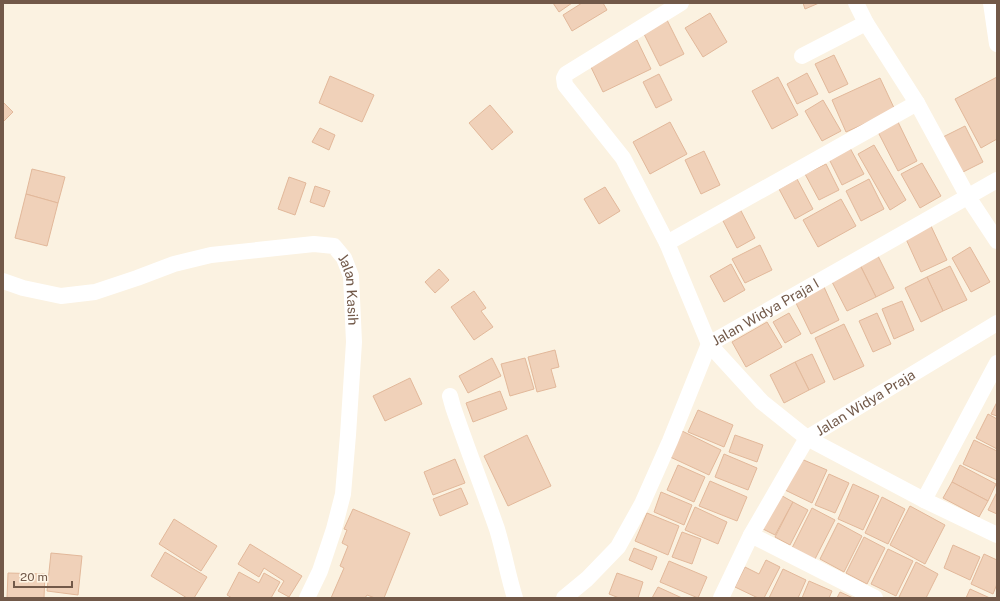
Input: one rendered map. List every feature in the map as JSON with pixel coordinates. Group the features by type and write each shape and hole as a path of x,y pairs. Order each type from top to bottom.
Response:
{"street":[{"path":"681,3 566,74 564,78 565,85 623,158 667,243 709,344 762,402 808,438 924,500 997,535"},
{"path":"856,3 866,23 917,103 968,197 997,240"},
{"path":"991,3 997,44"},
{"path":"802,56 866,23"},
{"path":"667,243 917,103"},
{"name":"Jalan Widya Praja I","path":"564,598 587,579 618,547 642,504 670,441 709,344 997,180"},
{"name":"Jalan Kasih","path":"3,281 23,288 61,296 95,292 174,264 211,255 314,244 334,246 344,258 351,276 354,342 348,435 343,494 334,529 320,572 307,598"},
{"name":"Jalan Widya Praja","path":"721,598 751,535 808,438 997,324"},
{"path":"924,500 997,363"},
{"path":"450,396 497,531 515,598"},
{"path":"751,535 875,598"}],"building":[{"path":"553,3 572,3 559,12"},
{"path":"582,3 603,3 607,10 572,31 563,15"},
{"path":"803,3 819,3 805,9"},
{"path":"710,13 727,42 703,57 685,28"},
{"path":"665,16 684,54 660,66 641,28"},
{"path":"637,40 651,69 603,92 589,63"},
{"path":"834,55 848,84 829,93 815,64"},
{"path":"807,73 818,94 797,104 787,84"},
{"path":"659,74 672,100 656,108 643,82"},
{"path":"330,76 374,95 362,122 319,103"},
{"path":"778,77 798,115 772,129 752,91"},
{"path":"997,77 997,139 981,148 955,99"},
{"path":"880,78 895,110 846,132 832,100"},
{"path":"823,100 841,131 822,141 805,111"},
{"path":"3,102 13,112 3,122"},
{"path":"490,105 513,132 492,150 469,123"},
{"path":"670,122 687,154 650,174 633,142"},
{"path":"898,122 917,161 898,171 878,132"},
{"path":"965,126 983,162 961,173 943,137"},
{"path":"320,128 335,135 329,150 312,142"},
{"path":"874,145 906,200 890,210 858,154"},
{"path":"850,148 864,174 842,185 829,159"},
{"path":"704,151 720,185 701,194 685,160"},
{"path":"922,163 941,196 920,208 901,174"},
{"path":"826,164 839,190 819,200 805,174"},
{"path":"32,169 65,177 58,203 26,194"},
{"path":"289,177 306,183 295,215 278,209"},
{"path":"797,179 813,209 795,219 779,189"},
{"path":"869,179 884,209 861,221 846,191"},
{"path":"315,186 330,191 324,207 310,202"},
{"path":"605,187 620,211 599,224 584,199"},
{"path":"26,194 58,203 47,246 15,238"},
{"path":"841,199 856,226 818,247 803,220"},
{"path":"739,207 755,238 737,248 721,217"},
{"path":"931,226 947,260 921,272 906,239"},
{"path":"760,245 772,270 745,283 732,259"},
{"path":"970,247 990,282 971,292 952,258"},
{"path":"877,254 894,288 876,297 859,263"},
{"path":"859,263 876,297 847,311 830,278"},
{"path":"731,264 745,290 724,302 710,276"},
{"path":"950,266 967,300 943,311 927,277"},
{"path":"439,269 449,280 435,293 425,282"},
{"path":"927,277 943,311 921,322 905,288"},
{"path":"824,287 839,320 811,334 795,301"},
{"path":"474,291 486,308 481,311 493,327 474,340 451,307"},
{"path":"902,301 914,330 894,339 882,309"},
{"path":"789,313 801,334 785,343 773,322"},
{"path":"877,313 891,344 873,352 859,321"},
{"path":"767,322 782,347 746,367 732,342"},
{"path":"844,324 864,366 834,380 815,338"},
{"path":"555,350 559,367 551,369 556,387 537,392 528,357"},
{"path":"812,354 825,382 809,390 795,362"},
{"path":"492,358 501,376 468,393 459,376"},
{"path":"525,358 534,389 510,396 501,364"},
{"path":"795,362 809,390 784,403 770,375"},
{"path":"410,378 422,404 385,421 373,396"},
{"path":"500,391 507,409 473,422 466,403"},
{"path":"997,402 997,416 991,414"},
{"path":"698,410 733,425 724,447 688,432"},
{"path":"988,414 997,419 997,449 976,438"},
{"path":"680,430 721,450 709,475 668,456"},
{"path":"527,435 551,486 508,506 484,456"},
{"path":"735,435 763,445 757,462 729,452"},
{"path":"974,440 997,451 997,480 963,464"},
{"path":"724,454 757,468 748,490 715,477"},
{"path":"799,458 827,470 812,503 785,490"},
{"path":"455,459 465,483 433,495 424,472"},
{"path":"678,465 705,477 694,502 667,490"},
{"path":"960,465 996,484 988,501 952,482"},
{"path":"829,474 849,483 835,513 815,505"},
{"path":"710,481 747,497 737,521 699,506"},
{"path":"952,482 988,501 979,517 943,498"},
{"path":"853,484 879,496 863,530 838,519"},
{"path":"461,488 468,504 440,516 433,499"},
{"path":"661,492 692,505 684,525 654,512"},
{"path":"997,492 997,514 988,510"},
{"path":"777,493 793,502 775,535 759,527"},
{"path":"882,497 905,509 888,544 865,533"},
{"path":"793,502 808,510 790,545 775,537"},
{"path":"910,506 945,525 925,564 890,545"},
{"path":"695,507 727,522 718,544 685,530"},
{"path":"812,508 835,520 815,559 792,548"},
{"path":"353,509 410,533 384,598 375,598 367,595 365,598 331,598 344,568 340,566 348,546 342,543 347,530 344,529"},
{"path":"647,513 679,526 668,555 635,541"},
{"path":"174,519 217,546 201,571 159,544"},
{"path":"838,523 862,536 844,572 820,559"},
{"path":"682,532 701,539 692,564 672,557"},
{"path":"864,537 885,548 867,584 846,573"},
{"path":"250,544 302,576 289,597 278,591 284,581 264,568 259,577 238,564"},
{"path":"953,545 980,557 970,580 944,568"},
{"path":"634,548 657,557 652,570 629,560"},
{"path":"888,549 913,561 896,596 871,584"},
{"path":"165,552 207,577 194,598 187,598 151,576"},
{"path":"51,553 82,556 78,595 47,591"},
{"path":"984,554 997,560 997,584 993,594 971,584"},
{"path":"766,560 780,567 764,598 758,598 735,587 745,567 759,574"},
{"path":"669,561 707,577 698,598 660,582"},
{"path":"916,562 938,574 926,598 901,598 899,597"},
{"path":"783,569 806,580 798,598 769,598"},
{"path":"239,572 259,583 264,573 280,582 271,598 232,598 227,595"},
{"path":"8,573 45,574 44,598 7,598"},
{"path":"617,573 643,582 638,598 619,598 609,594"},
{"path":"809,581 832,591 829,598 802,598"},
{"path":"658,587 682,598 652,598"},
{"path":"970,589 990,598 966,598"},
{"path":"840,592 853,598 837,598"}]}
